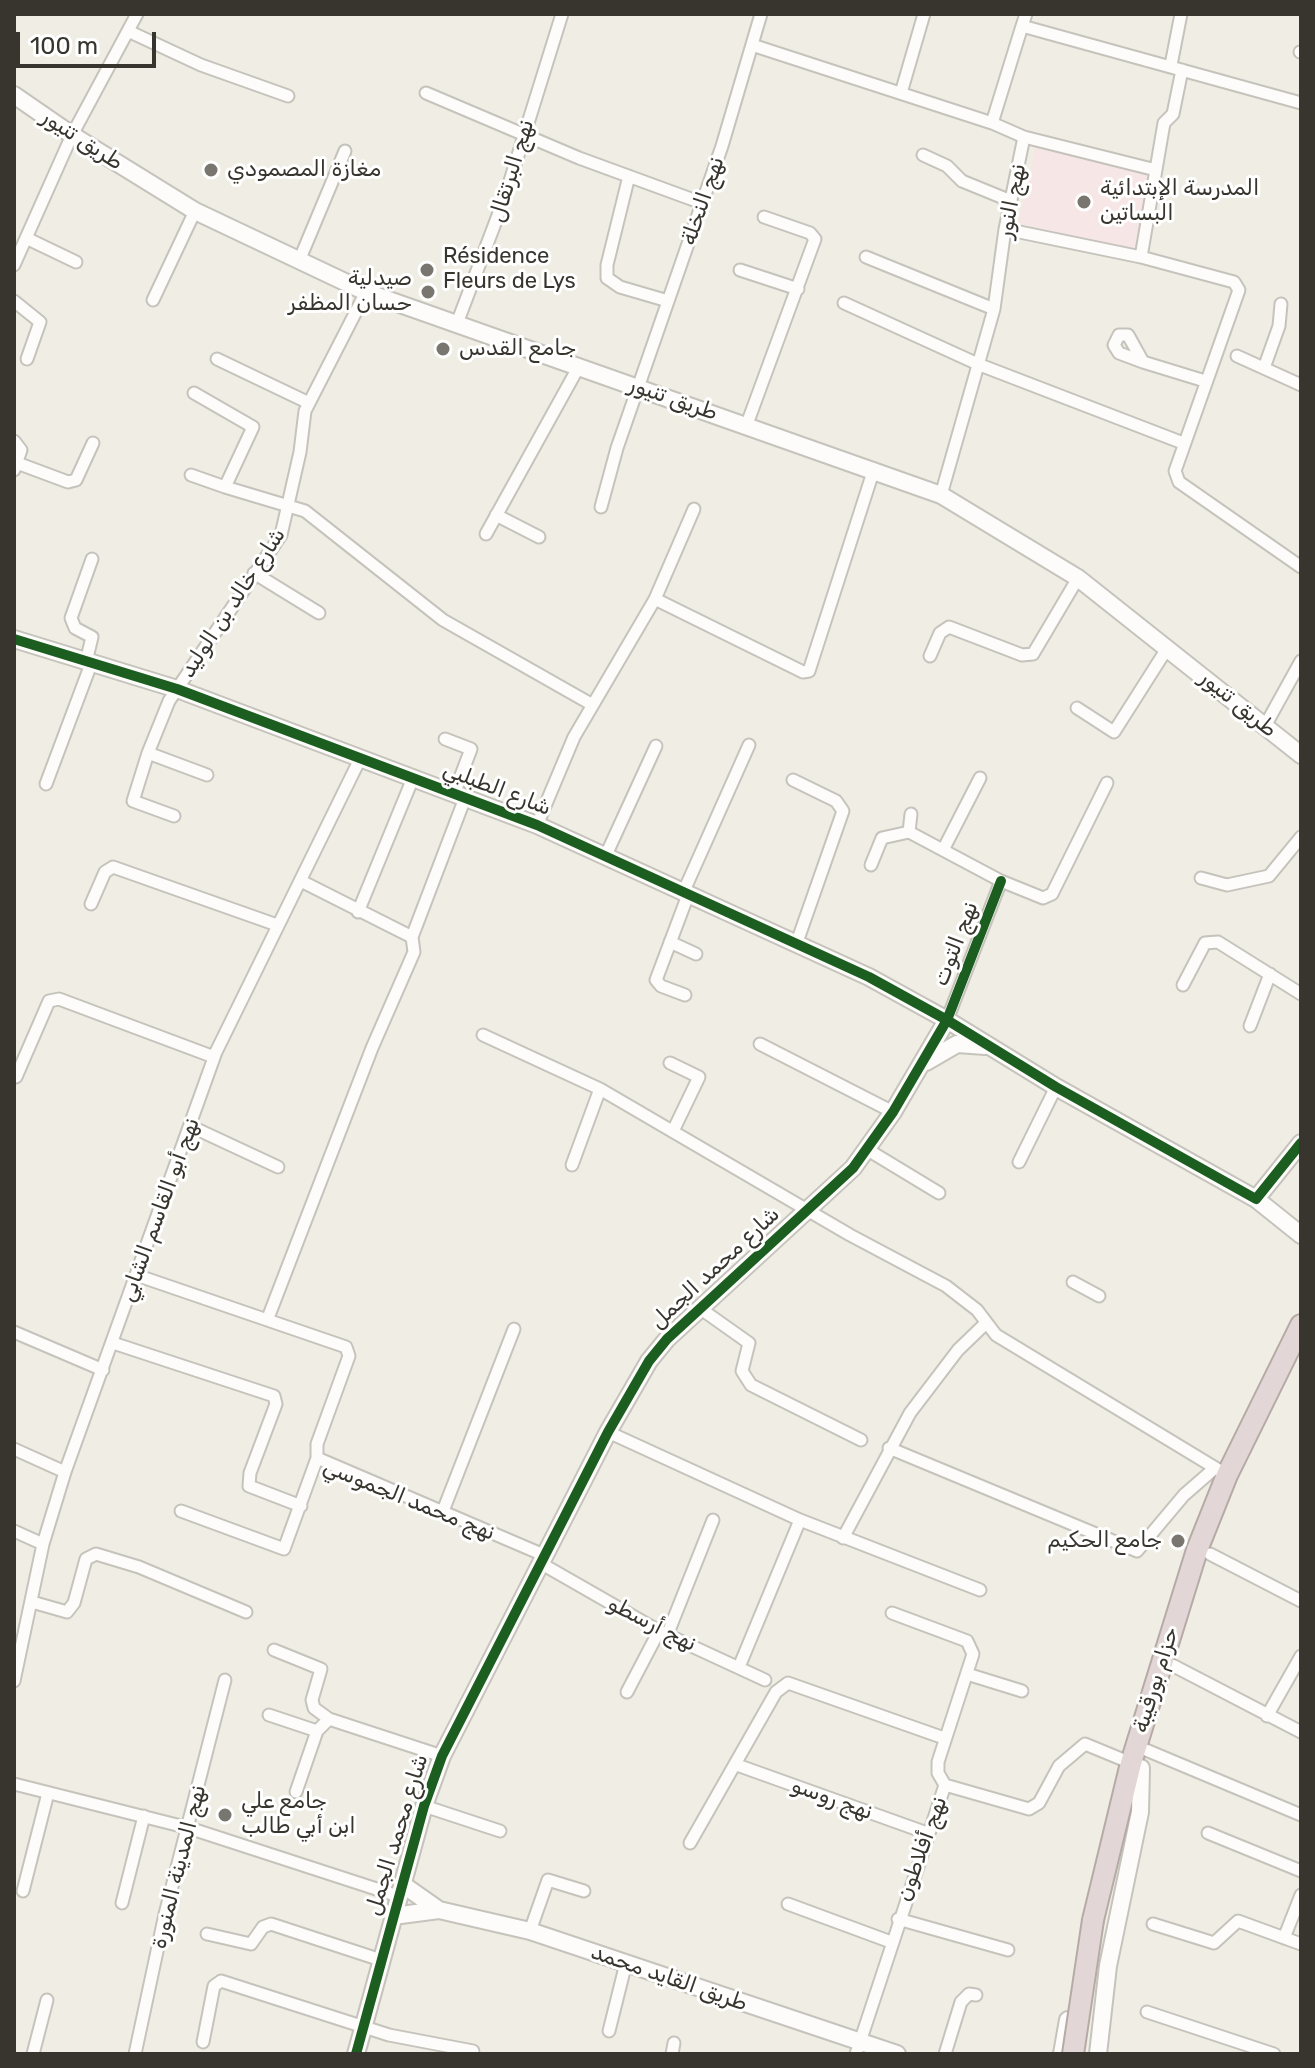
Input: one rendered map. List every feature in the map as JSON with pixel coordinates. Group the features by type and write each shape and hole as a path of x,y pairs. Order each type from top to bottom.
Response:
{"highway":[{"name":"حزام بورقيبة","path":"1073,2054 1099,1922 1197,1550 1221,1472 1301,1325"},
{"name":"حزام بورقيبة","path":"1140,1761 1210,1554 1244,1471 1301,1348"},
{"name":"حزام بورقيبة","path":"1087,2054 1099,1922"}],"street":[{"path":"14,265 72,135 137,14"},
{"name":"نهج النخلة","path":"601,507 761,14"},
{"path":"901,93 924,14"},
{"path":"992,123 1026,14"},
{"path":"1141,257 1164,123 1173,114 1181,14"},
{"name":"نهج البرتقال","path":"456,326 491,237 524,136 558,15"},
{"path":"1022,26 1301,103"},
{"path":"128,31 201,65 288,96"},
{"name":"نهج النور","path":"752,45 992,123 1024,137 1005,229 994,309 941,495"},
{"path":"426,93 524,136 702,203"},
{"name":"طريق تنيور","path":"14,95 195,211 366,292 941,495 1078,578 1301,755"},
{"path":"1024,137 1156,170"},
{"path":"299,261 345,151"},
{"path":"923,155 947,166 962,181 1011,201"},
{"path":"629,176 607,265 607,278 620,287 668,301"},
{"path":"153,300 195,211"},
{"path":"747,424 815,239 810,233 764,217"},
{"path":"1005,229 1141,257 1234,282 1239,290 1175,471 1179,482 1301,567"},
{"path":"26,238 76,262"},
{"path":"866,257 994,309"},
{"path":"740,270 798,289"},
{"name":"شارع خالد بن الوليد","path":"174,816 133,801 148,753 177,689 281,535 309,403 366,292"},
{"path":"14,301 40,322 27,359"},
{"path":"844,303 980,365 1183,443"},
{"path":"1264,368 1279,326 1281,304"},
{"path":"1237,356 1301,385"},
{"path":"217,359 309,403"},
{"path":"1143,362 1205,381"},
{"path":"486,534 578,368"},
{"path":"194,393 253,427 225,487"},
{"path":"14,441 21,450 15,467 68,482 76,480 93,443"},
{"path":"655,599 803,672 809,671 847,563 874,469"},
{"path":"191,475 286,508 305,511 443,620 591,704"},
{"path":"537,825 591,704 655,599 694,509"},
{"path":"496,515 539,537"},
{"path":"46,784 88,663 92,637 75,628 71,618 92,559"},
{"path":"254,573 319,613"},
{"path":"930,656 940,633 949,627 1022,655 1033,654 1078,578"},
{"name":"شارع الطبلبي","path":"14,639 177,689 537,825 869,977 947,1020"},
{"path":"1077,708 1114,732 1168,647"},
{"path":"1265,726 1301,661"},
{"path":"268,1318 372,1048 414,952 412,937 460,796 471,749 445,739"},
{"path":"685,995 661,986 656,980 685,894 749,745"},
{"path":"606,855 656,746"},
{"path":"148,753 207,775"},
{"name":"نهج أبو القاسم الشابي","path":"14,1681 43,1544 65,1472 214,1057 360,759"},
{"path":"358,912 413,778"},
{"path":"943,850 980,778"},
{"path":"793,780 836,801 843,811 796,945"},
{"name":"نهج التوت","path":"909,832 1001,881 1043,898 1052,894 1107,783"},
{"path":"871,865 882,838 909,832 911,814"},
{"path":"1201,878 1227,885 1269,876 1301,837"},
{"path":"91,904 105,872 113,867 277,925"},
{"path":"301,881 412,937"},
{"name":"نهج التوت","path":"947,1020 1001,881"},
{"path":"670,942 696,954"},
{"path":"1183,985 1205,943 1218,942 1301,994"},
{"path":"1250,1026 1270,974"},
{"path":"16,1077 49,1001 59,999 214,1057"},
{"path":"947,1020 1056,1087 1256,1199 1301,1235"},
{"name":"شارع محمد الجمل","path":"356,2054 361,2025 424,1806 442,1756 608,1432 649,1361 667,1339 868,1150 947,1020"},
{"path":"483,1035 600,1089 947,1288 1002,1339 1221,1472 1184,1495 1137,1551 889,1448"},
{"path":"760,1044 893,1112"},
{"path":"921,1066 957,1044 992,1048"},
{"path":"670,1063 699,1077 673,1131"},
{"path":"1019,1162 1056,1087"},
{"path":"572,1165 600,1089"},
{"path":"190,1126 278,1167"},
{"path":"1256,1199 1274,1181 1301,1143"},
{"path":"868,1150 939,1193"},
{"path":"136,1275 346,1347 349,1356 317,1444 317,1458"},
{"path":"1073,1282 1099,1296"},
{"path":"701,1309 749,1343 742,1371 751,1385 861,1440"},
{"path":"843,1538 889,1448 933,1381 984,1322"},
{"path":"443,1511 514,1329"},
{"path":"14,1332 103,1370"},
{"path":"113,1343 274,1396 276,1404 250,1473 249,1486 301,1506"},
{"path":"608,1432 800,1520 980,1590"},
{"path":"14,1449 65,1472"},
{"name":"نهج محمد الجموسي","path":"181,1511 280,1550 287,1546 317,1458 443,1511 544,1560"},
{"path":"627,1692 663,1632 713,1520"},
{"path":"739,1667 800,1520"},
{"path":"14,1531 43,1544"},
{"path":"32,1602 67,1612 74,1603 86,1559 96,1554 139,1567 246,1612"},
{"path":"1210,1554 1301,1601"},
{"name":"نهج أرسطو","path":"544,1560 663,1632 765,1680"},
{"name":"نهج أفلاطون","path":"857,2049 945,1785 938,1773 944,1738 973,1654 967,1641 892,1613"},
{"path":"274,1650 321,1669 312,1700 314,1708 329,1719 442,1756"},
{"path":"1267,1716 1301,1656"},
{"path":"1172,1665 1301,1732"},
{"path":"967,1674 1022,1691"},
{"name":"نهج المدينة المنورة","path":"135,2054 165,1914 225,1680"},
{"path":"690,1843 776,1692 788,1683 944,1738"},
{"path":"269,1715 317,1731"},
{"path":"296,1792 317,1731 329,1719"},
{"path":"945,1785 1029,1809 1039,1803 1059,1766 1085,1744 1301,1815"},
{"path":"1087,2054 1077,2051 1064,2054 1085,1917 1112,1804 1140,1761"},
{"path":"1098,2054 1108,1966 1140,1812 1140,1761"},
{"name":"نهج روسو","path":"737,1765 927,1833"},
{"path":"14,1784 189,1828 400,1890"},
{"path":"23,1891 48,1793"},
{"path":"424,1806 500,1831"},
{"path":"122,1903 144,1816"},
{"path":"1208,1833 1301,1871"},
{"path":"530,1931 548,1880 584,1891"},
{"name":"طريق القايد محمد","path":"400,1890 439,1910 530,1931 626,1963 857,2049 897,2054"},
{"path":"1284,1938 1301,1895"},
{"path":"788,1904 891,1942"},
{"name":"طريق القايد محمد","path":"393,1916 439,1910"},
{"path":"898,1919 1008,1950"},
{"path":"1153,1924 1214,1943 1238,1921 1301,1944"},
{"path":"207,1934 251,1944 263,1927 271,1924 381,1960"},
{"path":"609,2031 626,1963"},
{"path":"203,2042 214,1986 221,1981 361,2025 473,2051"},
{"path":"945,2054 961,2002 969,1994 976,1995"},
{"path":"33,2054 47,2000"},
{"path":"1147,2012 1274,2054"}],"shaded area":[{"name":"المدرسة الإبتدائية البساتين","path":"1036,145 1145,174 1150,182 1136,252 1018,223"}],"cycle path":[{"path":"14,639 177,689 537,825 869,977 947,1020 1001,881"},
{"path":"356,2054 424,1806 442,1756 608,1432 649,1361 667,1339 853,1168 893,1112 947,1020 1056,1087 1256,1199 1301,1143"}],"place":[{"name":"مغازة المصمودي","path":"211,170"},
{"name":"المدرسة الإبتدائية البساتين","path":"1084,202"},
{"name":"Résidence Fleurs de Lys","path":"427,270"},
{"name":"صيدلية حسان المظفر","path":"428,292"},
{"name":"جامع القدس","path":"443,349"},
{"name":"جامع الحكيم","path":"1178,1541"},
{"name":"جامع علي ابن أبي طالب","path":"225,1815"}]}
